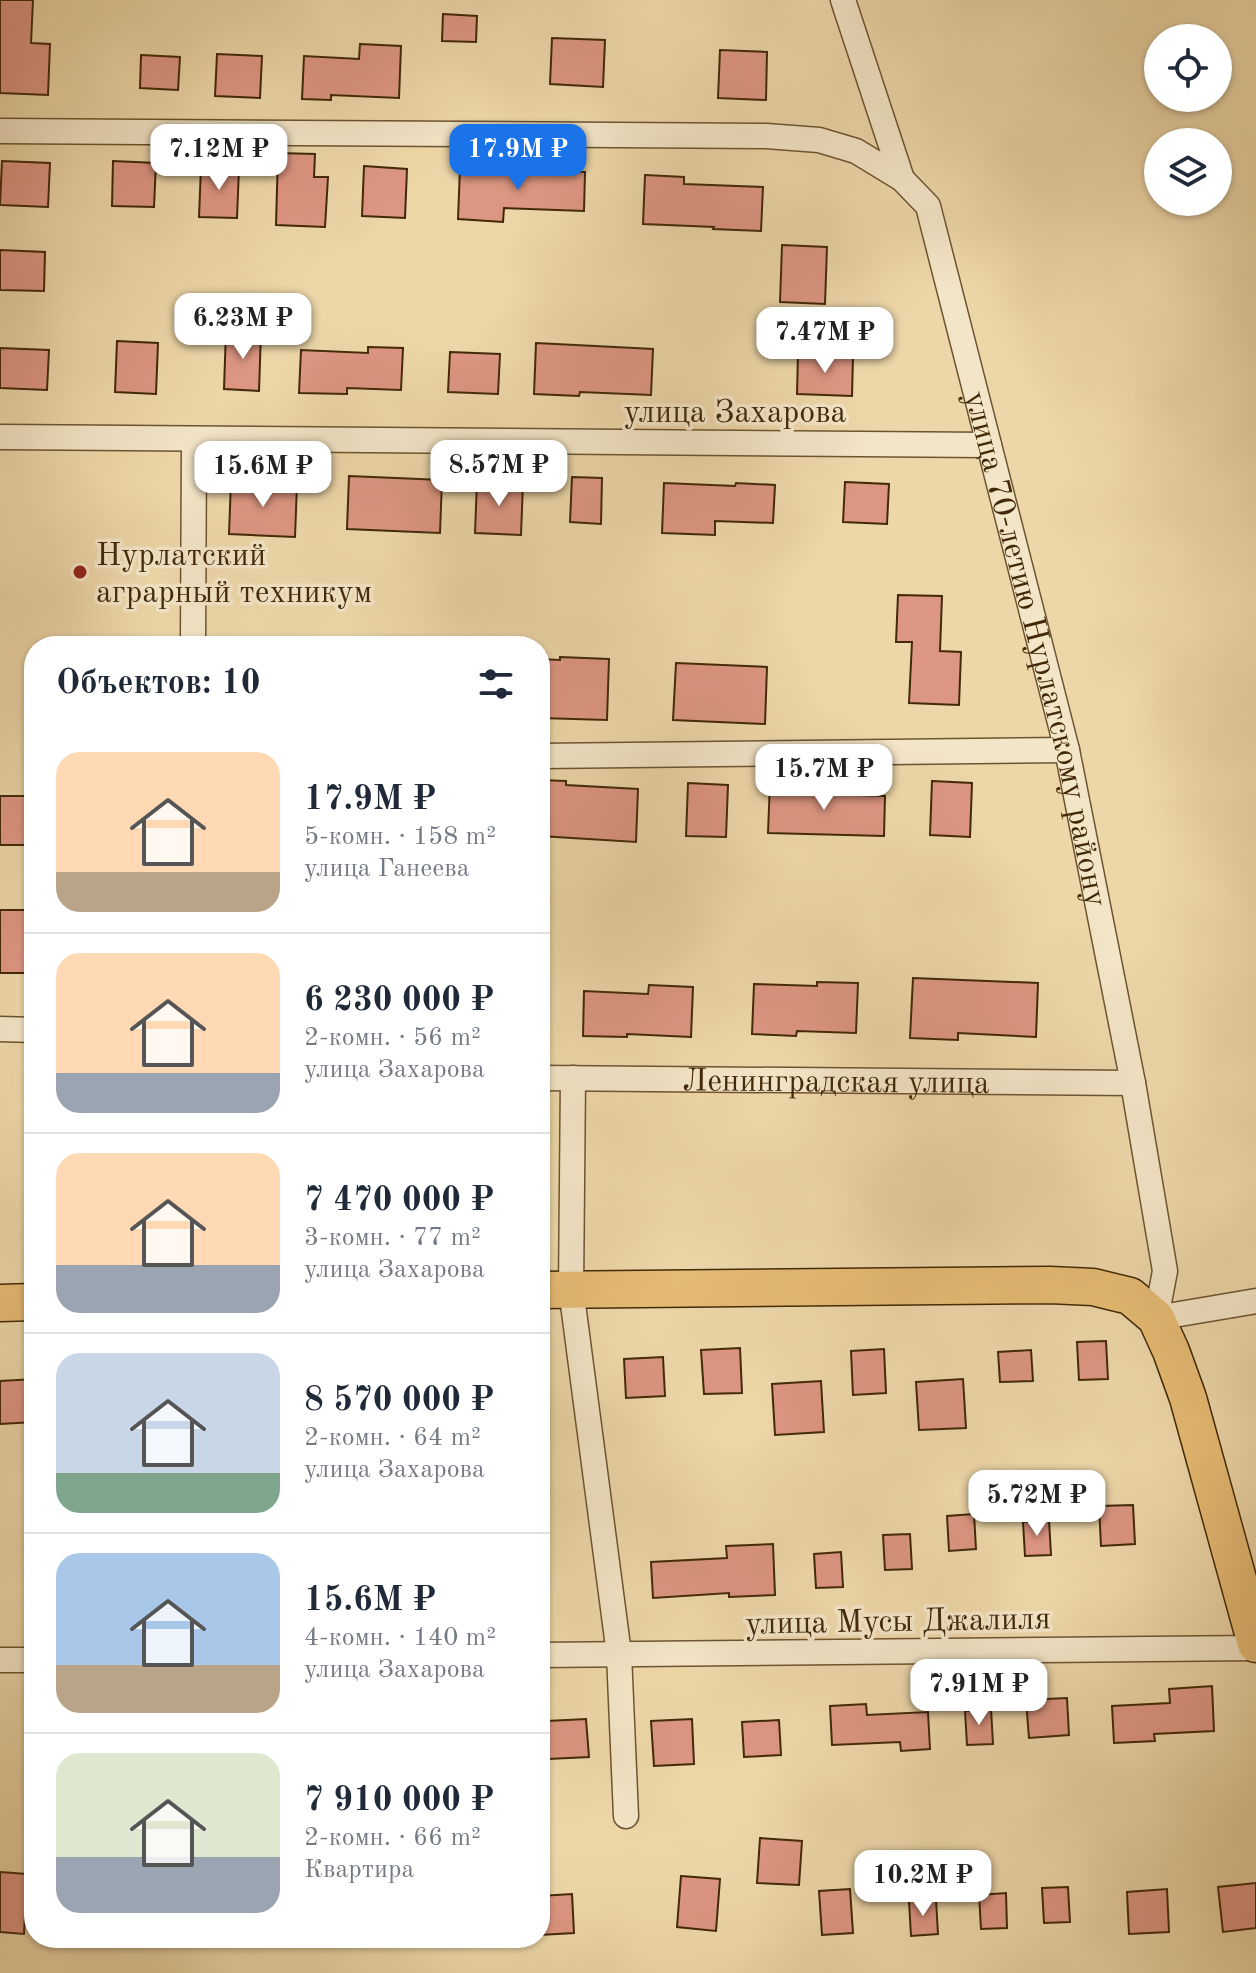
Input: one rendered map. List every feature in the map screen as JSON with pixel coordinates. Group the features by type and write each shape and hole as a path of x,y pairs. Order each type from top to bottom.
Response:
{"main road":[{"path":"555,1289 1050,1285 1093,1287 1143,1307 1171,1351 1188,1398 1256,1646"},
{"path":"0,1303 24,1302"}],"street":[{"name":"улица 70-летию Нурлатскому району","path":"843,0 902,179 928,206 1067,750 1133,1083 1165,1271 1143,1307"},
{"path":"0,131 766,136 831,143 856,151 902,179"},
{"name":"улица Захарова","path":"0,437 989,445"},
{"path":"193,636 194,439"},
{"path":"550,756 1067,750"},
{"path":"0,1029 24,1030"},
{"name":"Ленинградская улица","path":"550,1078 1133,1083"},
{"path":"573,1078 555,1289 619,1654 626,1816"},
{"path":"1143,1307 1256,1301"},
{"name":"улица Мусы Джалиля","path":"550,1655 1256,1646"},
{"path":"0,1660 24,1660"}],"building":[{"path":"0,0 33,0 31,43 50,44 48,95 0,93"},
{"path":"443,14 477,16 476,42 442,41"},
{"path":"552,38 605,40 603,87 550,84"},
{"path":"360,44 401,46 399,98 331,95 331,100 302,99 304,56 359,59"},
{"path":"720,50 767,52 766,100 718,98"},
{"path":"217,54 262,56 260,98 215,96"},
{"path":"141,55 180,57 178,90 140,88"},
{"path":"278,153 315,154 314,177 328,177 325,227 276,225"},
{"path":"2,161 50,163 48,207 0,205"},
{"path":"113,161 156,163 154,207 112,206"},
{"path":"364,166 407,169 405,218 362,216"},
{"path":"201,167 239,168 237,218 199,217"},
{"path":"460,168 585,172 584,211 504,208 503,222 458,219"},
{"path":"645,175 684,177 684,184 763,187 761,231 643,224"},
{"path":"782,245 827,247 825,304 780,302"},
{"path":"0,250 45,252 44,291 0,290"},
{"path":"226,331 261,332 259,391 224,389"},
{"path":"117,341 158,343 156,394 115,392"},
{"path":"536,343 653,349 651,395 534,394"},
{"path":"368,347 403,348 401,390 347,388 347,394 299,393 301,350 368,353"},
{"path":"0,348 49,350 47,390 0,388"},
{"path":"450,352 500,354 498,394 448,392"},
{"path":"798,353 853,356 852,396 797,394"},
{"path":"349,476 442,480 440,533 347,529"},
{"path":"572,477 602,478 601,524 570,522"},
{"path":"231,481 297,484 295,537 229,534"},
{"path":"477,481 523,483 521,535 475,533"},
{"path":"845,482 889,484 887,524 843,522"},
{"path":"664,483 775,485 773,523 715,521 715,535 662,533"},
{"path":"898,595 942,596 940,651 961,652 959,705 909,703 912,642 896,642"},
{"path":"560,657 609,659 607,720 550,718 550,660 560,660"},
{"path":"676,663 767,667 765,724 673,720"},
{"path":"550,780 566,781 566,785 638,789 636,842 550,837"},
{"path":"932,781 972,783 970,837 930,835"},
{"path":"770,782 810,784 810,793 885,796 884,836 768,833"},
{"path":"688,783 728,785 726,837 686,836"},
{"path":"0,796 24,796 24,845 0,845"},
{"path":"0,910 24,910 24,973 0,973"},
{"path":"913,978 1038,983 1036,1037 958,1033 958,1040 910,1038"},
{"path":"817,982 858,983 856,1033 797,1031 796,1036 752,1034 754,984 817,986"},
{"path":"649,985 693,987 691,1037 627,1034 627,1037 583,1036 584,991 648,994"},
{"path":"1106,1341 1108,1379 1079,1380 1077,1342"},
{"path":"740,1348 742,1393 704,1394 701,1350"},
{"path":"884,1349 886,1393 853,1395 851,1351"},
{"path":"1031,1350 1033,1381 1000,1382 998,1352"},
{"path":"663,1357 665,1396 626,1398 624,1359"},
{"path":"963,1379 966,1428 919,1430 916,1382"},
{"path":"24,1380 24,1423 0,1424 0,1381"},
{"path":"821,1381 824,1432 775,1435 772,1384"},
{"path":"1133,1505 1135,1544 1101,1546 1099,1506"},
{"path":"974,1514 976,1549 949,1551 947,1516"},
{"path":"1049,1520 1051,1555 1025,1556 1023,1522"},
{"path":"910,1534 912,1569 885,1570 883,1535"},
{"path":"773,1544 775,1595 729,1597 729,1593 653,1598 651,1562 727,1558 726,1546"},
{"path":"841,1552 843,1587 816,1588 814,1554"},
{"path":"1212,1686 1214,1731 1154,1734 1155,1741 1114,1743 1112,1706 1170,1703 1169,1689"},
{"path":"1067,1698 1069,1735 1029,1738 1026,1700"},
{"path":"866,1704 867,1715 928,1712 930,1749 901,1751 900,1742 832,1745 830,1706"},
{"path":"991,1709 993,1744 967,1745 965,1711"},
{"path":"586,1719 589,1757 550,1759 550,1721"},
{"path":"692,1719 694,1764 654,1766 651,1721"},
{"path":"779,1720 781,1755 744,1757 742,1722"},
{"path":"760,1838 802,1841 799,1885 757,1883"},
{"path":"0,1872 24,1874 24,1934 0,1932"},
{"path":"681,1876 720,1879 716,1931 677,1927"},
{"path":"1256,1883 1256,1928 1223,1932 1218,1887"},
{"path":"1068,1887 1070,1922 1044,1923 1042,1888"},
{"path":"850,1889 853,1933 822,1935 819,1891"},
{"path":"1167,1889 1169,1932 1129,1934 1127,1892"},
{"path":"1006,1893 1007,1928 981,1929 979,1895"},
{"path":"572,1894 574,1933 550,1934 550,1895"},
{"path":"936,1900 938,1934 911,1936 909,1901"}],"place":[{"name":"Нурлатский аграрный техникум","path":"80,572"}]}
